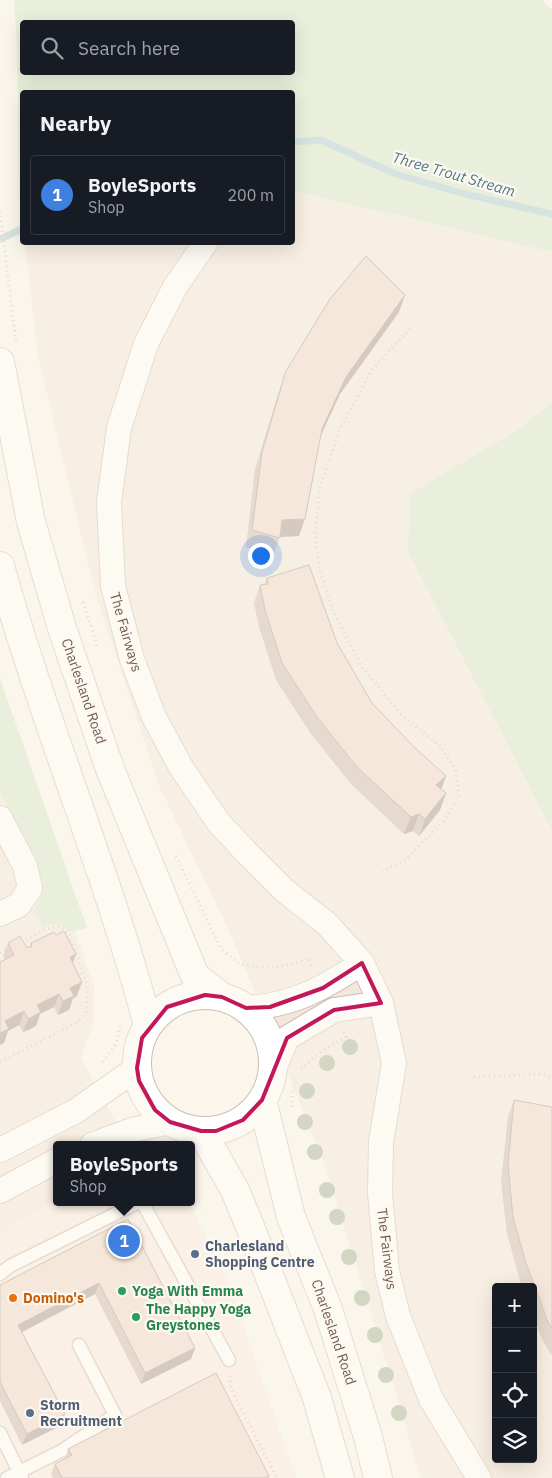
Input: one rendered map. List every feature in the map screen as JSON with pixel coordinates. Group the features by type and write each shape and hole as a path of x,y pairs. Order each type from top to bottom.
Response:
{"main road":[{"name":"Charlesland Road","path":"8,354 31,522 62,628 110,770 195,976 234,1003"},
{"path":"0,566 18,630 76,803 118,918 148,1026"},
{"path":"206,995 234,1003 266,1032 272,1054 273,1071 269,1086 262,1100 252,1112 232,1126 216,1130 200,1131 170,1122 155,1110 144,1094 137,1068 138,1051 148,1026 167,1007 188,997 206,995"},
{"name":"Charlesland Road","path":"262,1100 291,1217 328,1309 368,1437 378,1478"},
{"path":"200,1131 235,1190 268,1270 317,1398 340,1478"}],"street":[{"name":"The Fairways","path":"204,245 176,287 146,344 119,428 109,502 113,586 132,659 154,717 182,769 219,823 285,891 326,924 362,963 381,1003 394,1063 381,1142 380,1193 387,1271 398,1316 431,1399 479,1478"},
{"path":"0,818 25,866 30,888 19,905 0,914"},
{"path":"234,1003 270,1007 323,988 362,963"},
{"path":"273,1071 287,1038 334,1010 381,1003"},
{"path":"0,1150 76,1111 137,1068"},
{"path":"103,1141 132,1130 170,1122"},
{"path":"0,1191 53,1163"}],"lane":[{"path":"0,1274 10,1266 132,1206"},
{"path":"142,1206 229,1360"},
{"path":"7,1478 20,1475 115,1416 79,1345"},
{"path":"0,1433 20,1475"}],"path":[{"path":"0,211 6,268 8,354"},
{"path":"382,872 405,860 445,820 459,795 455,768 439,746 402,715 362,667 334,613 320,571 316,533 320,486 340,429 373,368 411,328"},
{"path":"82,598 98,644 96,652"},
{"path":"175,853 221,949 240,964 267,968 294,964 309,958 323,988"},
{"path":"0,953 44,930 59,926 70,934 88,989 89,1000 86,1012 78,1022 0,1062"},
{"path":"292,1111 292,1093 301,1068 325,1049 346,1038 334,1010"},
{"path":"99,1067 116,1044 122,1017"},
{"path":"474,1077 543,1074 552,1077"},
{"path":"229,1360 231,1387 235,1397 277,1478"}],"highlighted area":[{"path":"362,963 381,1003 334,1010 287,1038 262,1100 243,1120 216,1131 201,1131 170,1122 155,1110 139,1081 137,1068 142,1038 167,1007 205,995 222,997 246,1008 270,1007 323,988"}],"shaded area":[{"path":"295,191 552,252 552,402 517,430 409,494 408,552 552,831 552,1478 420,1478 400,1406 324,1163 232,937 160,788 96,596 38,357 25,245 295,245"},
{"path":"0,718 94,986 93,1024 81,1058 126,1141 53,1141 53,1203 0,1233"},
{"name":"Charlesland Shopping Centre","path":"53,1203 53,1206 191,1206 231,1289 296,1478 0,1478 0,1233"}],"green space":[{"path":"14,0 542,0 552,10 552,252 295,191 295,90 20,90 20,201 17,44"},
{"path":"552,402 552,831 408,552 409,494 517,430"},
{"path":"0,678 87,928 70,932 59,922 43,928 34,910 41,897 43,880 0,791"}],"building":[{"path":"366,256 405,295 346,377 322,429 305,519 282,520 280,538 252,530 262,452 286,371 330,299"},
{"path":"309,565 337,643 372,703 414,747 446,776 436,785 446,793 425,819 419,814 411,817 357,767 317,717 282,663 265,610 260,585 268,584 267,578"},
{"path":"64,931 76,954 70,957 82,982 70,988 74,996 63,1001 59,994 37,1005 41,1012 28,1019 24,1011 5,1021 9,1029 0,1033 0,962 14,955 8,943 20,936 27,948 32,946 31,943 54,932 56,935"},
{"path":"514,1100 552,1107 552,1328 537,1292 537,1283 534,1283 525,1260 513,1217 508,1165"},
{"path":"128,1219 195,1348 145,1373 99,1283 18,1325 65,1414 27,1434 0,1382 0,1285"},
{"path":"216,1373 269,1476 265,1478 62,1478 55,1464 72,1455 68,1449"}],"waterway":[{"name":"Three Trout Stream","path":"295,142 321,140 393,173 461,193 552,214"},
{"name":"Three Trout Stream","path":"0,239 20,230"}],"place":[{"name":"BoyleSports","path":"124,1241"},
{"name":"Charlesland Shopping Centre","path":"195,1254"},
{"name":"Yoga With Emma","path":"122,1291"},
{"name":"Domino's","path":"13,1298"},
{"name":"The Happy Yoga Greystones","path":"136,1317"},
{"name":"Storm Recruitment","path":"30,1413"}]}
